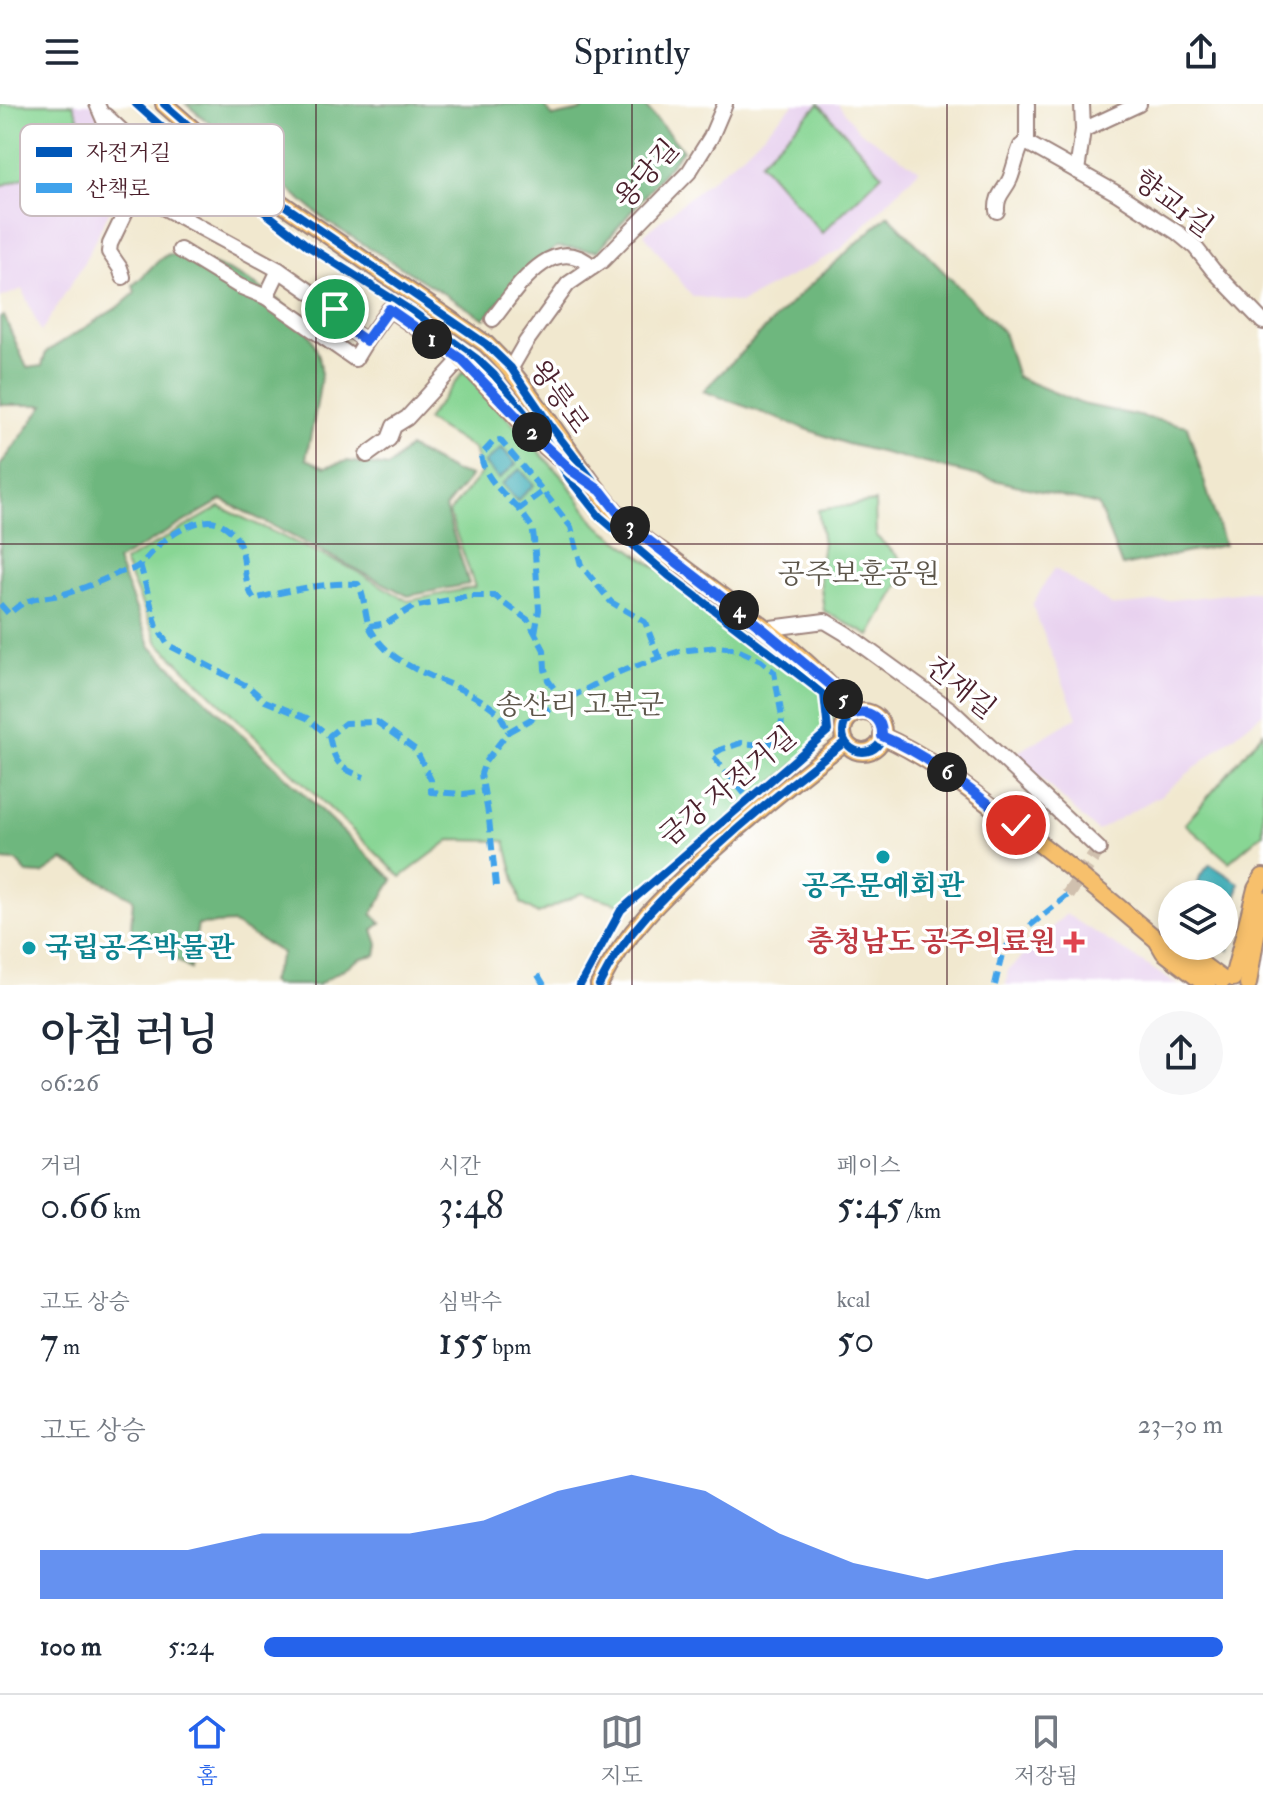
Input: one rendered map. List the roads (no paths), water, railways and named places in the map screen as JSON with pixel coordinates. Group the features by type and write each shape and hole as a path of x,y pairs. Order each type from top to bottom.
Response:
{"main road":[{"name":"왕릉로","path":"164,104 187,124"},
{"name":"왕릉로","path":"284,205 486,344 511,368 552,428 626,523 834,688 854,714 867,712 874,715 882,726 882,736 909,747 949,774 1158,936"},
{"path":"461,359 544,445 572,471 601,491"},
{"path":"854,714 844,723 842,736 854,751 867,752 878,746 882,736"},
{"path":"599,985 637,924 668,892 761,806 845,742"},
{"path":"1229,983 1256,889 1263,878"},
{"path":"1229,983 1263,895"},
{"name":"왕릉로","path":"1181,960 1229,983"},
{"path":"1197,960 1229,983"}],"street":[{"name":"용당길","path":"511,368 568,284 593,267 689,172 711,137 725,104"},
{"path":"997,211 996,201 1010,179 1013,162 1021,146 1027,143 1027,104"},
{"path":"1077,171 1083,130 1082,104"},
{"path":"1083,130 1139,104"},
{"path":"98,107 115,124"},
{"name":"향교1길","path":"1027,143 1118,194 1178,233 1195,247 1263,322"},
{"path":"123,216 109,252 123,277"},
{"path":"179,216 279,270 335,309 346,327 366,341"},
{"path":"180,250 193,261 266,297 355,359 389,309 461,359 407,418 394,426 389,439 367,455"},
{"path":"493,319 540,265 555,256 583,258 593,267"},
{"path":"266,297 279,270"},
{"name":"진재길","path":"763,629 825,621 845,633 951,710 1099,849"}],"water":[{"path":"502,448 516,464 499,479 484,463"},
{"path":"520,469 534,485 517,501 502,484"},
{"path":"1210,864 1234,880 1199,880"}],"tunnel":[{"path":"461,359 493,319"},
{"path":"1068,895 1099,849"}],"place":[{"name":"공주문예회관","path":"883,857"},
{"name":"충청남도 공주의료원","path":"1074,942"},
{"name":"국립공주박물관","path":"29,948"}],"park label":[{"name":"공주보훈공원","path":"859,574"},
{"name":"송산리 고분군","path":"580,705"}]}
